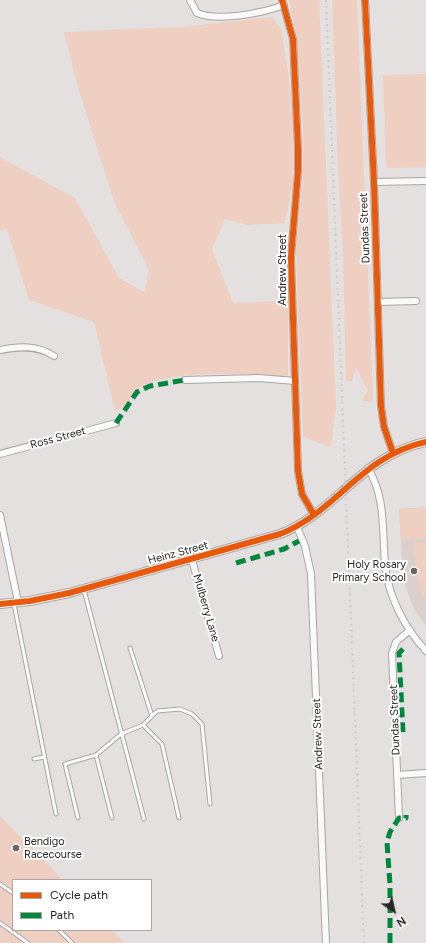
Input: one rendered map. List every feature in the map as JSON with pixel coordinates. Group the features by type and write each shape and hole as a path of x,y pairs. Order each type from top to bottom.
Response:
{"street":[{"path":"190,0 197,13 206,16 256,14 283,2"},
{"name":"Dundas Street","path":"365,0 374,182 382,418 386,437 393,453"},
{"name":"Andrew Street","path":"283,2 293,39 298,148 298,172 291,257 298,479 304,500 314,515"},
{"path":"374,182 426,181"},
{"path":"378,302 416,301"},
{"path":"0,350 19,347 37,348 54,356"},
{"path":"185,380 259,378 295,381"},
{"name":"Ross Street","path":"0,454 116,423"},
{"name":"Heinz Street","path":"0,604 84,589 269,538 297,527 314,515 368,468 393,453 426,442"},
{"path":"368,468 375,480 381,499 388,581 396,604 410,630 426,651"},
{"path":"0,515 16,602"},
{"name":"Andrew Street","path":"297,527 305,546 311,578 326,943"},
{"name":"Mulberry Lane","path":"192,560 219,656"},
{"name":"Dundas Street","path":"399,818 392,653 396,642 410,630"},
{"path":"398,775 426,774"}],"lane":[{"path":"84,589 144,818"},
{"path":"16,602 16,620 56,814"},
{"path":"130,648 152,716"},
{"path":"78,818 66,764 96,755 121,734 143,725 157,711 180,709 192,714 202,724 205,738 210,804"},
{"path":"143,725 162,744 180,818"},
{"path":"96,755 112,818"},
{"path":"34,759 44,757"},
{"path":"0,884 12,892"},
{"path":"0,923 28,943"},
{"path":"60,931 72,943"}],"shaded area":[{"path":"289,0 319,0 336,406 331,447 303,437 296,251 302,185 303,134 296,35"},
{"path":"332,0 357,0 373,401 362,401 368,390 356,368 352,381 346,381 343,255 338,167"},
{"path":"272,17 281,28 288,71 293,119 293,183 285,223 248,225 225,219 212,249 233,303 288,301 288,376 214,374 158,380 138,388 126,405 115,411 94,322 29,300 7,229 0,230 0,157 75,198 119,278 144,292 149,270 114,201 78,88 64,32 182,27"},
{"path":"426,74 426,167 386,168 383,75"},
{"name":"Holy Rosary Primary School","path":"426,507 426,626 413,607 403,579 399,509"},
{"path":"426,508 426,538 401,540 399,509"},
{"path":"413,542 426,542 426,596 424,597 421,594"},
{"name":"Bendigo Racecourse","path":"0,816 62,879 12,879 12,931 113,931 125,943 0,943"}],"railway":[{"path":"326,0 364,943"}],"marked path":[{"path":"116,423 137,392 150,386 185,380"},
{"path":"236,563 284,549 299,541"},
{"path":"403,649 399,653 403,733"},
{"path":"390,943 390,885 387,842 390,832 399,818 406,818 406,815"}],"cycle path":[{"path":"282,0 293,39 298,148 298,172 291,257 298,471 302,494 314,515"},
{"path":"365,0 374,182 381,406 384,427 393,453"},
{"path":"0,604 30,601 69,593 280,534 300,524 318,512 366,471 383,459 403,449 426,442"}],"place":[{"name":"Holy Rosary Primary School","path":"414,571"},
{"name":"Bendigo Racecourse","path":"16,848"}]}
